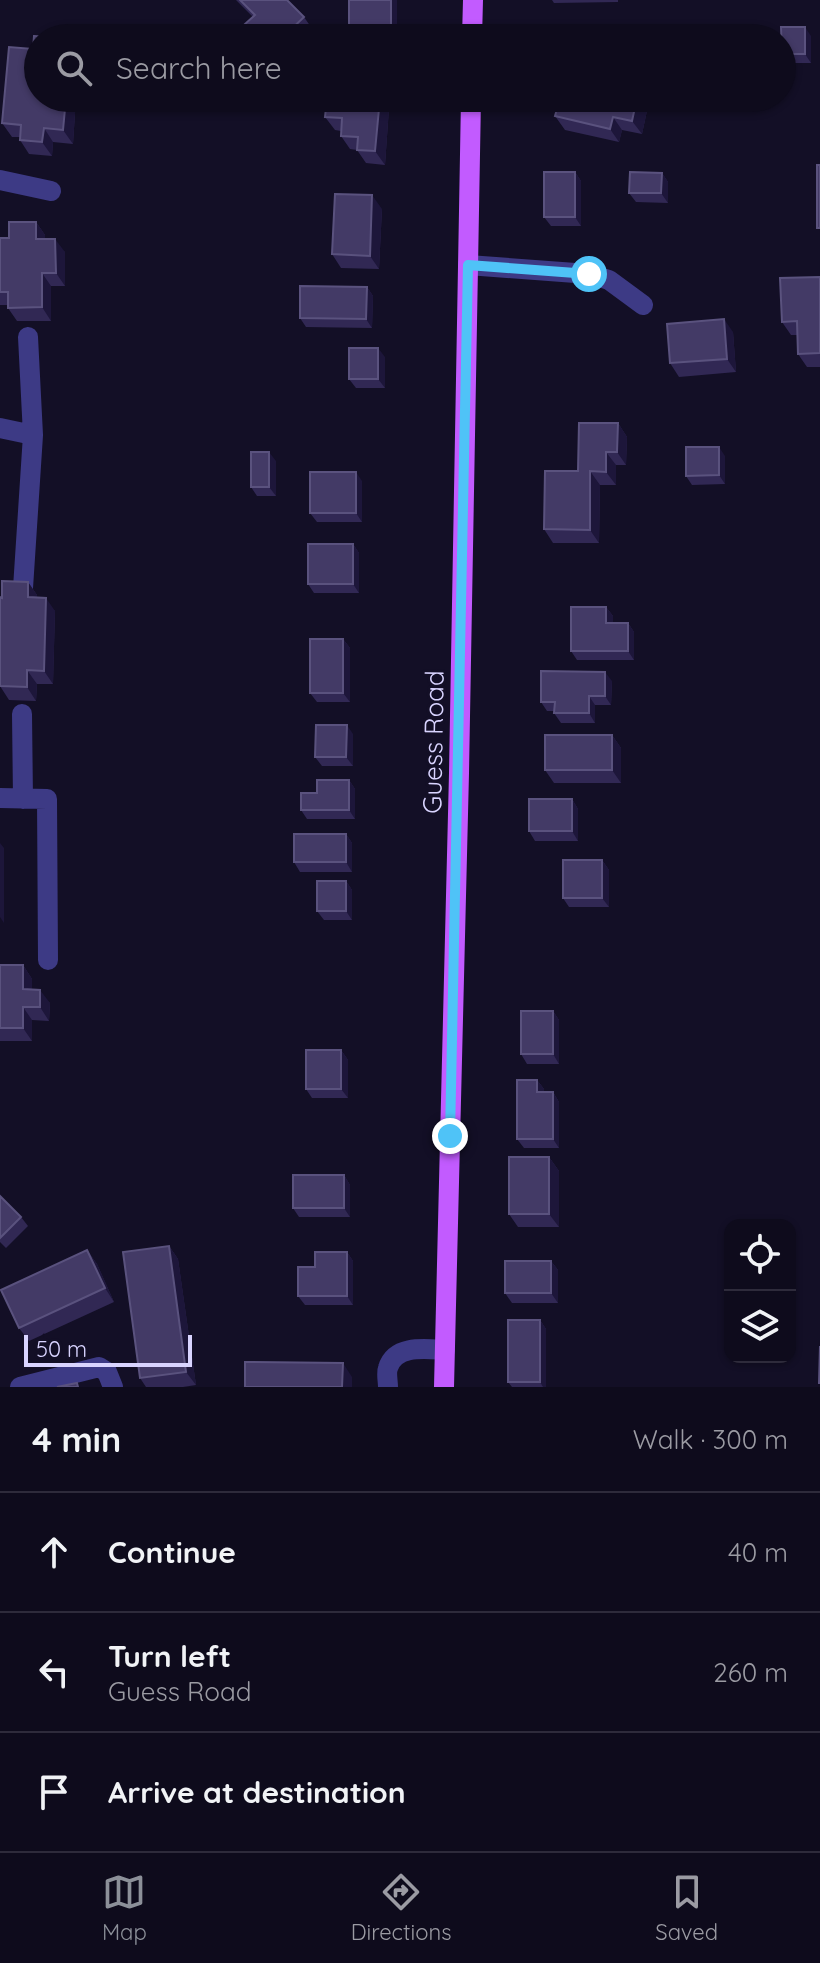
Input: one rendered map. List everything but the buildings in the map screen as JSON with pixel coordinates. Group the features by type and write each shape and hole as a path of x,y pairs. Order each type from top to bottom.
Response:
{"main road":[{"path":"472,24 473,0"},
{"name":"Guess Road","path":"444,1387 471,112"}],"street":[{"path":"0,180 51,191"},
{"path":"468,265 589,274 609,280 643,305"},
{"path":"23,588 33,435 28,337"},
{"path":"0,428 33,435"},
{"path":"22,714 23,799"},
{"path":"0,798 47,799 48,960"},
{"path":"388,1387 388,1367 394,1357 408,1349 445,1350"},
{"path":"20,1387 99,1367 107,1372 113,1387"}],"route":[{"path":"450,1136 468,265 589,274"}]}
